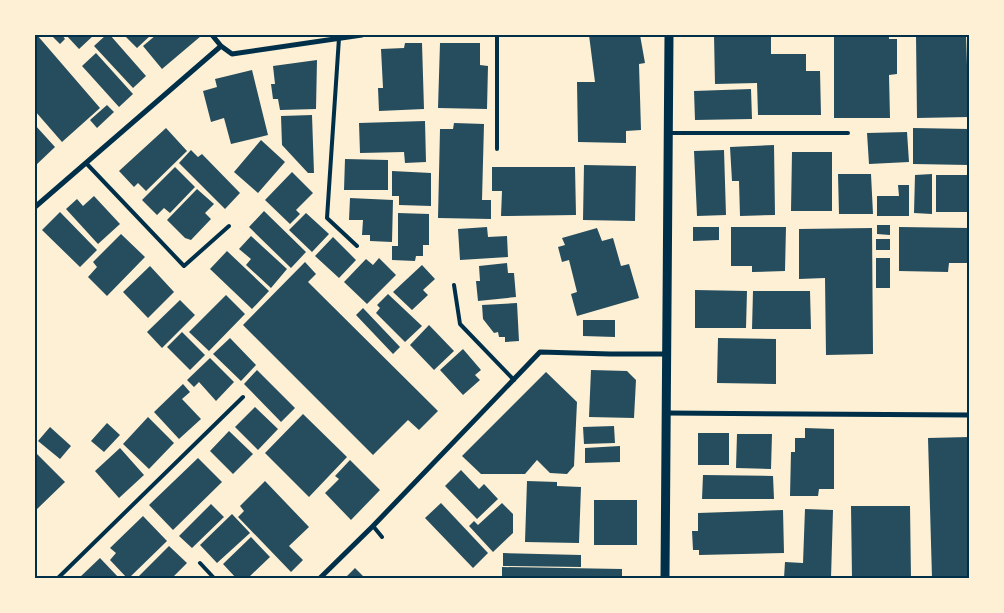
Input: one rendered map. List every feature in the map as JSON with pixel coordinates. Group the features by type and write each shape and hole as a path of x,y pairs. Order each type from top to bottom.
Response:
{"street":[{"path":"212,35 221,46 232,54 362,35"},
{"path":"665,578 669,35"},
{"path":"35,207 221,46"},
{"path":"320,578 373,526 540,352 666,354"},
{"path":"667,414 969,414"}],"lane":[{"path":"497,35 497,149"},
{"path":"339,38 327,218 357,246"},
{"path":"669,132 848,133"},
{"path":"86,163 184,266 229,226"},
{"path":"454,285 460,324 514,380"},
{"path":"58,578 243,396"},
{"path":"373,526 382,537"},
{"path":"200,563 214,578"}],"building":[{"path":"35,35 100,108 62,142 35,111"},
{"path":"51,35 62,35 65,39 60,44"},
{"path":"66,35 94,35 79,49"},
{"path":"106,35 110,35 146,76 133,88 94,46"},
{"path":"124,35 151,35 137,48"},
{"path":"156,35 201,36 162,69 143,46"},
{"path":"589,35 640,35 645,63 639,64 641,130 626,131 626,143 578,142 577,82 595,82"},
{"path":"714,35 771,35 771,54 806,54 806,71 820,71 821,115 758,115 757,83 715,84"},
{"path":"834,35 889,35 889,39 897,39 897,74 889,75 890,118 834,118"},
{"path":"916,35 966,35 967,65 969,65 969,117 917,118"},
{"path":"405,43 422,43 424,109 379,111 378,88 383,88 381,49 404,48"},
{"path":"440,43 480,43 480,65 488,66 487,109 438,108"},
{"path":"96,53 133,94 119,107 82,66"},
{"path":"317,60 316,109 280,110 278,99 273,99 271,84 275,84 273,66"},
{"path":"252,70 268,135 231,144 224,118 211,122 203,91 217,87 215,79"},
{"path":"751,89 752,119 695,120 694,91"},
{"path":"107,105 114,112 97,128 90,120"},
{"path":"312,115 314,173 308,173 282,145 281,116"},
{"path":"425,121 426,162 405,163 404,152 360,153 359,123"},
{"path":"454,123 484,124 482,200 491,200 491,219 438,218 440,129 453,129"},
{"path":"35,125 55,147 35,166"},
{"path":"166,128 187,151 146,191 138,183 134,187 119,171"},
{"path":"913,128 969,129 969,165 913,164"},
{"path":"907,132 909,162 869,164 867,133"},
{"path":"261,140 285,162 258,193 234,172"},
{"path":"774,145 775,215 740,216 739,181 732,181 730,147"},
{"path":"191,150 198,157 202,154 240,193 225,209 179,163"},
{"path":"724,150 726,215 697,216 694,151"},
{"path":"792,152 832,152 832,211 791,211"},
{"path":"345,159 388,160 388,190 344,190"},
{"path":"584,165 636,166 635,221 583,220"},
{"path":"175,167 195,187 170,213 164,208 157,215 142,200"},
{"path":"492,167 575,167 576,215 501,216 502,191 492,191"},
{"path":"392,171 431,173 431,206 399,205 399,196 392,196"},
{"path":"292,172 313,193 296,210 300,214 290,224 265,200"},
{"path":"838,174 871,174 873,214 839,214"},
{"path":"932,174 932,214 914,213 915,175"},
{"path":"936,175 969,175 969,212 936,212"},
{"path":"898,185 909,185 909,216 877,216 877,196 899,196"},
{"path":"197,189 214,204 205,213 211,219 191,240 185,238 167,220"},
{"path":"94,196 120,224 98,244 66,209 77,199 83,206"},
{"path":"350,198 393,200 392,242 370,241 370,235 362,235 363,220 349,220"},
{"path":"264,211 306,252 291,268 249,227"},
{"path":"60,212 97,250 80,267 42,230"},
{"path":"306,213 329,234 312,252 289,230"},
{"path":"398,213 429,214 429,245 423,245 423,256 416,256 415,261 392,260 392,246 398,246"},
{"path":"877,225 890,225 890,235 877,234"},
{"path":"487,227 488,237 507,236 508,257 460,260 458,229"},
{"path":"693,227 719,227 719,240 693,241"},
{"path":"731,227 786,227 785,271 752,272 752,266 731,266"},
{"path":"899,227 969,228 969,263 949,263 948,272 899,271"},
{"path":"597,228 602,241 613,238 621,266 629,264 639,298 577,316 571,294 577,292 569,260 562,262 558,247 565,245 562,238"},
{"path":"872,228 873,354 826,355 825,278 799,279 799,229"},
{"path":"121,234 145,257 107,296 88,277 97,267 93,262"},
{"path":"251,236 287,269 271,288 246,265 251,259 239,249"},
{"path":"333,237 356,260 339,278 315,256"},
{"path":"876,239 890,239 890,250 876,250"},
{"path":"227,251 269,291 252,309 210,269"},
{"path":"379,258 396,275 367,304 344,282 366,259 373,265"},
{"path":"876,258 890,258 890,288 876,288"},
{"path":"305,262 316,274 308,282 438,411 419,430 408,420 373,455 243,325"},
{"path":"507,263 508,273 514,273 516,297 478,301 476,281 480,281 479,266"},
{"path":"422,265 435,279 423,290 428,295 412,310 393,292"},
{"path":"150,266 174,292 148,318 123,292"},
{"path":"695,290 747,291 746,328 695,328"},
{"path":"753,291 810,291 811,329 752,329"},
{"path":"388,294 422,326 405,342 376,313 380,308 377,305"},
{"path":"226,295 245,314 209,351 189,332"},
{"path":"180,300 195,315 162,348 147,332"},
{"path":"517,303 519,341 505,342 505,337 499,337 498,332 494,333 483,319 482,305"},
{"path":"363,308 400,347 393,354 356,315"},
{"path":"583,320 615,320 615,337 583,336"},
{"path":"429,325 454,351 434,370 410,345"},
{"path":"182,332 205,355 190,370 167,347"},
{"path":"230,338 256,365 241,381 213,354"},
{"path":"718,338 776,339 776,384 717,383"},
{"path":"463,349 481,370 475,375 480,380 463,395 440,370"},
{"path":"210,358 234,382 216,401 199,382 194,387 187,380"},
{"path":"257,370 295,408 281,422 244,384"},
{"path":"591,370 627,371 636,380 634,418 589,417"},
{"path":"546,372 577,402 574,466 567,474 550,473 537,460 525,474 481,474 462,456"},
{"path":"183,384 190,392 182,399 201,419 179,439 154,412"},
{"path":"255,407 278,429 258,450 235,427"},
{"path":"303,414 347,457 309,497 265,453"},
{"path":"148,417 174,443 149,469 123,444"},
{"path":"107,423 120,435 104,452 91,441"},
{"path":"614,426 615,443 584,444 583,427"},
{"path":"50,427 71,446 60,459 38,441"},
{"path":"805,428 834,429 834,489 819,489 818,496 790,496 791,452 795,452 795,438 805,438"},
{"path":"229,431 253,454 233,474 210,451"},
{"path":"698,433 729,433 729,465 698,465"},
{"path":"737,434 772,434 771,469 736,468"},
{"path":"969,437 969,578 932,578 928,438"},
{"path":"620,446 620,462 585,463 585,448"},
{"path":"120,448 144,475 119,498 95,471"},
{"path":"37,454 65,482 35,511 35,456"},
{"path":"198,458 222,482 173,530 149,505"},
{"path":"350,460 380,490 351,520 325,493 339,479 335,476"},
{"path":"461,470 479,489 484,484 498,499 477,519 445,486"},
{"path":"703,475 773,476 774,499 702,499"},
{"path":"265,481 309,527 289,546 303,560 291,572 238,517 244,511 240,506"},
{"path":"527,481 557,482 557,486 581,487 579,543 525,542"},
{"path":"594,500 637,500 637,545 594,545"},
{"path":"441,503 488,553 473,568 425,518"},
{"path":"502,503 513,514 513,533 493,552 469,526 474,521 478,525"},
{"path":"211,504 224,517 192,548 179,536"},
{"path":"851,506 910,506 911,578 852,578"},
{"path":"805,509 833,510 831,578 784,578 785,562 803,563"},
{"path":"783,510 784,553 699,555 699,550 693,550 692,531 698,531 698,513"},
{"path":"232,514 250,533 217,563 200,545"},
{"path":"143,516 167,541 127,578 110,560 116,553 110,548"},
{"path":"251,537 270,557 248,578 236,578 223,564"},
{"path":"169,546 187,563 172,578 137,578"},
{"path":"503,553 581,555 581,567 503,566"},
{"path":"100,558 119,578 79,578"},
{"path":"502,567 622,569 622,578 502,578"},
{"path":"355,568 365,578 345,578"}]}
